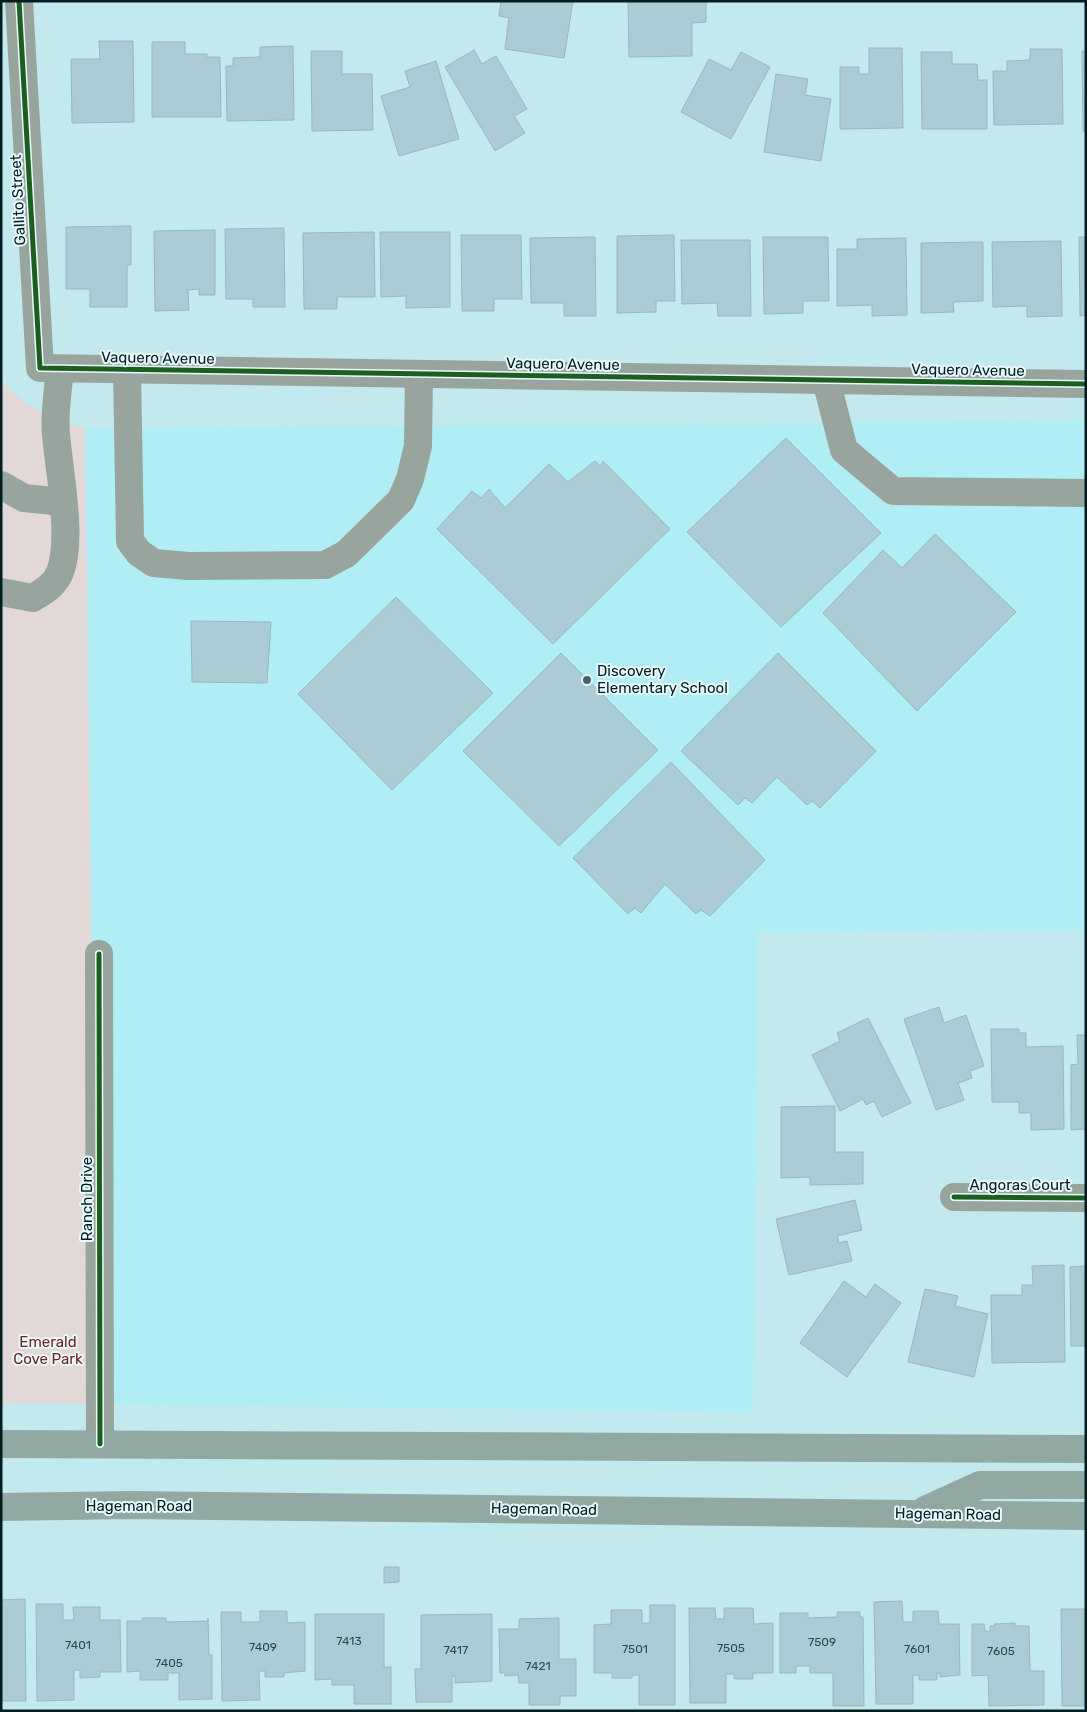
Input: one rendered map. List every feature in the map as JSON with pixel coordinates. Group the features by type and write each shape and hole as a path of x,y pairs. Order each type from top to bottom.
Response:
{"main road":[{"path":"1,1444 1086,1449"},
{"path":"916,1513 980,1486 1086,1486"},
{"name":"Hageman Road","path":"1,1507 131,1505 1086,1516"}],"street":[{"name":"Gallito Street","path":"1,592 32,598 50,587 60,573 65,552 63,502 55,431 19,1"},
{"name":"Vaquero Avenue","path":"50,368 1086,384"},
{"path":"127,370 130,541 139,553 154,563 188,566 325,565 346,554 401,500 410,479 418,446 419,374"},
{"path":"826,380 844,450 893,491 1086,493"},
{"path":"1,485 24,498 63,502"},
{"name":"Ranch Drive","path":"99,954 100,1444"},
{"name":"Angoras Court","path":"954,1197 1086,1198"}],"shaded area":[{"name":"Discovery Elementary School","path":"1086,420 1086,930 758,932 753,1412 97,1404 85,429"}],"green space":[{"name":"Emerald Cove Park","path":"1,381 30,406 61,421 85,429 97,1404 1,1403"}],"building":[{"path":"501,1 573,1 564,58 505,49 509,18 499,16"},
{"path":"628,1 706,1 706,22 692,23 692,56 629,57"},
{"path":"99,41 133,41 134,122 72,123 71,59 100,59"},
{"path":"152,42 185,42 185,54 207,54 207,57 220,57 221,117 152,117"},
{"path":"293,46 294,120 227,121 226,66 233,66 233,58 260,57 260,47"},
{"path":"869,48 902,48 903,128 840,129 840,67 859,67 859,74 869,74"},
{"path":"1030,49 1062,49 1063,124 994,125 993,71 1007,71 1007,61 1030,60"},
{"path":"474,50 482,64 496,56 527,109 514,116 525,133 495,151 445,67"},
{"path":"311,51 342,51 342,74 372,74 373,130 312,131"},
{"path":"1082,51 1086,51 1086,131 1083,131"},
{"path":"741,52 770,67 731,139 681,112 709,59 731,70"},
{"path":"921,52 952,52 952,64 977,64 978,80 987,80 987,129 922,129"},
{"path":"436,61 459,139 399,156 381,96 410,87 405,71"},
{"path":"776,74 808,79 805,95 831,99 821,161 764,152"},
{"path":"131,226 131,265 127,265 127,307 90,307 90,289 66,289 66,227"},
{"path":"284,228 285,307 253,307 253,299 226,299 225,229"},
{"path":"215,230 215,295 199,295 199,289 188,290 189,310 155,311 154,231"},
{"path":"374,232 375,297 337,297 337,309 304,309 303,233"},
{"path":"380,232 450,232 450,307 406,308 406,296 381,297"},
{"path":"461,235 521,235 522,299 494,299 494,311 462,311"},
{"path":"674,235 675,301 656,301 656,312 617,313 617,236"},
{"path":"595,237 596,316 564,316 564,303 531,303 530,238"},
{"path":"763,237 828,237 829,301 803,301 803,313 764,314"},
{"path":"1079,237 1086,237 1086,315 1080,316"},
{"path":"906,238 907,315 872,316 872,305 837,306 837,249 857,249 857,239"},
{"path":"681,240 750,240 751,316 718,316 717,303 682,304"},
{"path":"1061,241 1062,316 1027,317 1027,306 993,307 992,242"},
{"path":"983,242 983,301 953,302 954,312 921,313 921,243"},
{"path":"786,438 881,533 781,627 687,532"},
{"path":"595,461 600,466 603,461 670,529 553,644 437,529 472,491 481,498 489,489 505,508 549,464 568,482"},
{"path":"935,534 1016,612 917,711 823,613 883,550 902,568"},
{"path":"396,597 493,693 392,790 298,694"},
{"path":"191,621 271,622 267,683 192,682"},
{"path":"561,653 658,750 559,846 463,751"},
{"path":"778,653 876,751 820,808 812,801 807,805 777,777 752,803 745,798 738,805 681,751"},
{"path":"671,762 765,860 710,916 701,910 696,914 665,884 641,913 635,908 628,914 573,858"},
{"path":"939,1007 944,1023 966,1015 984,1066 970,1071 972,1078 958,1083 964,1100 936,1110 904,1019"},
{"path":"868,1018 911,1103 882,1117 874,1101 866,1105 863,1099 840,1111 812,1055 840,1041 837,1033"},
{"path":"991,1029 1019,1029 1019,1033 1026,1033 1026,1047 1063,1046 1064,1129 1031,1130 1031,1113 1019,1113 1019,1102 992,1102"},
{"path":"1077,1035 1086,1035 1086,1129 1071,1130 1071,1065 1078,1064"},
{"path":"835,1106 835,1152 863,1152 863,1184 810,1185 810,1177 781,1178 781,1107"},
{"path":"855,1200 862,1230 837,1236 839,1243 847,1241 852,1261 789,1275 776,1219"},
{"path":"1064,1265 1065,1362 992,1363 991,1295 1022,1295 1022,1285 1033,1285 1032,1266"},
{"path":"1086,1266 1086,1346 1071,1346 1070,1267"},
{"path":"844,1281 866,1297 875,1284 901,1303 847,1377 800,1343"},
{"path":"925,1289 958,1296 955,1306 988,1314 974,1377 908,1362"},
{"path":"384,1567 399,1567 399,1582 384,1583"},
{"path":"25,1599 26,1701 1,1701 1,1600"},
{"path":"902,1601 903,1622 913,1622 913,1611 938,1611 939,1624 959,1624 960,1675 940,1677 940,1673 937,1673 937,1680 919,1680 919,1675 913,1675 913,1704 876,1704 874,1602"},
{"path":"36,1604 63,1604 63,1620 74,1620 73,1607 100,1607 100,1620 120,1620 121,1672 100,1672 100,1677 80,1678 80,1670 74,1670 74,1700 37,1701"},
{"path":"650,1605 675,1605 675,1705 639,1705 639,1675 632,1675 632,1678 612,1678 612,1673 594,1673 594,1625 611,1624 611,1610 642,1610 642,1623 650,1623"},
{"path":"689,1608 715,1608 716,1619 724,1619 724,1608 753,1608 754,1624 773,1623 773,1673 753,1673 753,1679 734,1679 734,1674 726,1674 726,1703 690,1703"},
{"path":"1061,1609 1086,1609 1086,1706 1062,1706"},
{"path":"260,1611 287,1611 287,1623 305,1622 305,1671 284,1673 284,1677 265,1677 265,1671 259,1671 260,1700 222,1701 221,1612 241,1612 241,1622 260,1622"},
{"path":"837,1612 860,1612 860,1617 863,1617 864,1706 833,1706 833,1673 810,1673 810,1666 796,1666 796,1673 780,1673 780,1613 808,1613 808,1618 837,1617"},
{"path":"315,1614 384,1614 384,1667 391,1667 391,1704 354,1704 354,1685 332,1685 332,1679 315,1680"},
{"path":"492,1614 492,1681 455,1683 455,1676 452,1676 452,1702 416,1702 415,1669 421,1669 421,1615"},
{"path":"142,1618 166,1618 166,1622 208,1621 208,1618 209,1655 212,1655 212,1699 179,1700 179,1673 168,1673 168,1680 140,1680 140,1671 127,1672 127,1621 142,1621"},
{"path":"559,1618 559,1659 576,1659 576,1696 560,1696 560,1705 529,1705 529,1683 519,1683 518,1675 505,1676 505,1673 500,1673 499,1629 519,1629 519,1619"},
{"path":"1015,1623 1015,1626 1029,1626 1030,1671 1044,1671 1044,1705 989,1706 988,1675 972,1676 972,1624 984,1624 985,1631 990,1631 990,1626 994,1626 994,1624"}],"cycle path":[{"path":"19,1 40,368 1086,384"},
{"path":"99,954 100,1444"},
{"path":"954,1197 1086,1198"}],"place":[{"name":"Discovery Elementary School","path":"587,680"}]}
